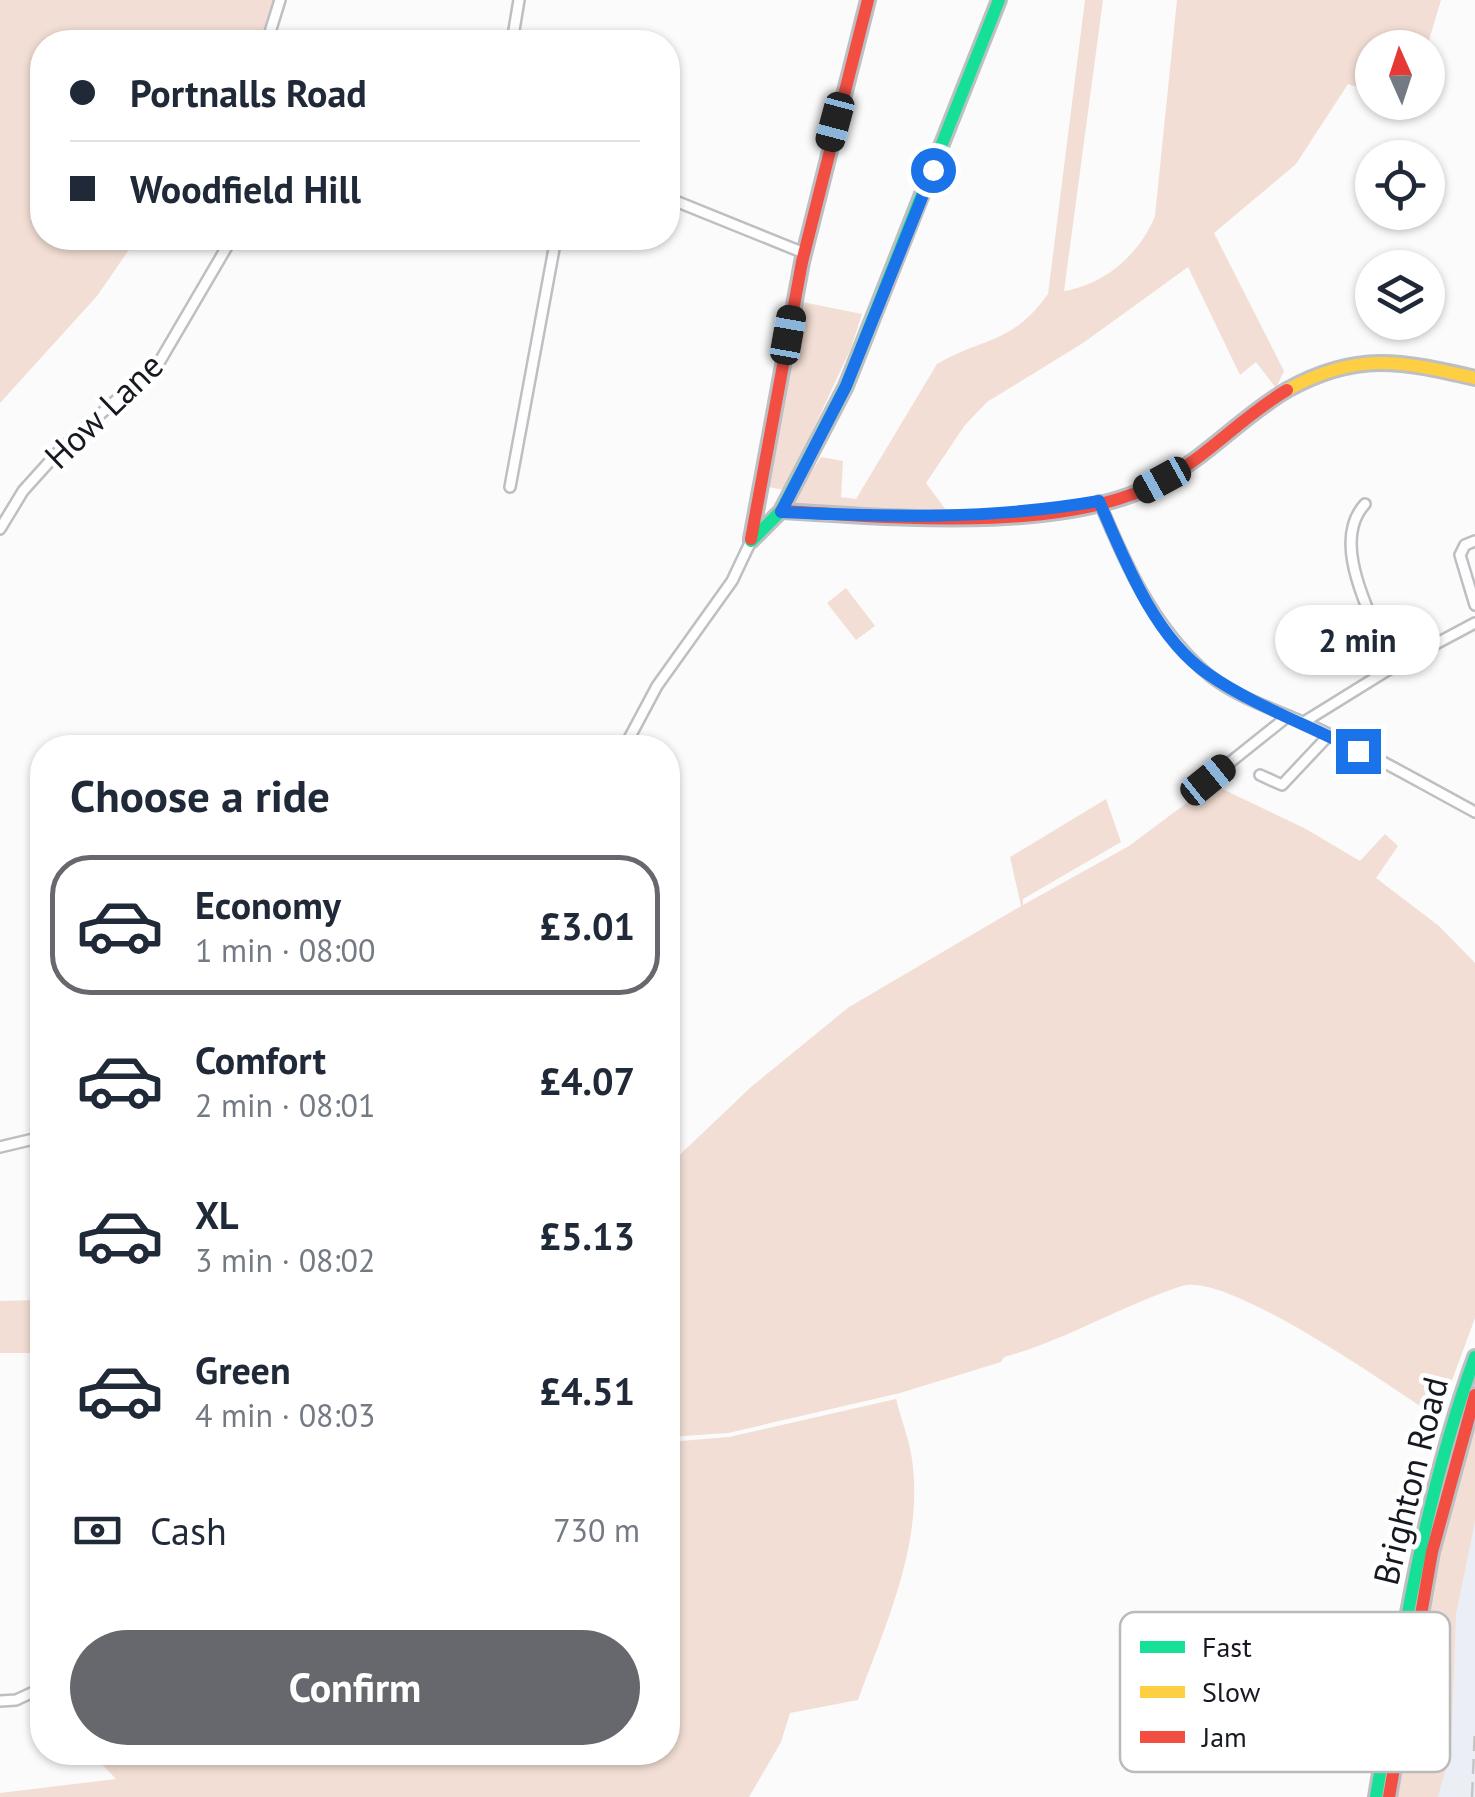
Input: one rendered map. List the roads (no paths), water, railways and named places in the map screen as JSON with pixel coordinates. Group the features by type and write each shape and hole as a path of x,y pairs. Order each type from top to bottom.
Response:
{"main road":[{"path":"751,541 804,253 868,0"},
{"path":"751,541 781,512 861,352 998,0"},
{"path":"781,512 902,518 996,516 1099,501 1138,493 1170,475 1278,395 1328,371 1394,361 1475,378"},
{"name":"Brighton Road","path":"1409,1612 1443,1456 1475,1357"},
{"name":"Brighton Road","path":"1421,1612 1432,1552 1475,1395"},
{"name":"Brighton Road","path":"1376,1797 1380,1772"},
{"name":"Brighton Road","path":"1389,1797 1393,1772"}],"street":[{"path":"271,30 280,0"},
{"path":"514,30 519,0"},
{"path":"680,203 804,253"},
{"name":"How Lane","path":"0,528 23,491 59,451 160,362 225,250"},
{"path":"510,487 554,250"},
{"path":"1099,501 1133,580 1166,629 1204,672 1475,812"},
{"path":"1365,504 1354,516 1351,553 1385,652 1396,665"},
{"path":"1466,540 1460,555 1475,605"},
{"path":"631,735 657,686 732,581 751,541"},
{"path":"1304,722 1396,665 1475,623"},
{"path":"1208,780 1288,716"},
{"path":"1260,775 1282,785 1329,736"},
{"path":"0,1147 30,1140"},
{"path":"0,1700 16,1700 30,1694"}],"railway":[{"path":"1472,1797 1475,1728"}]}
